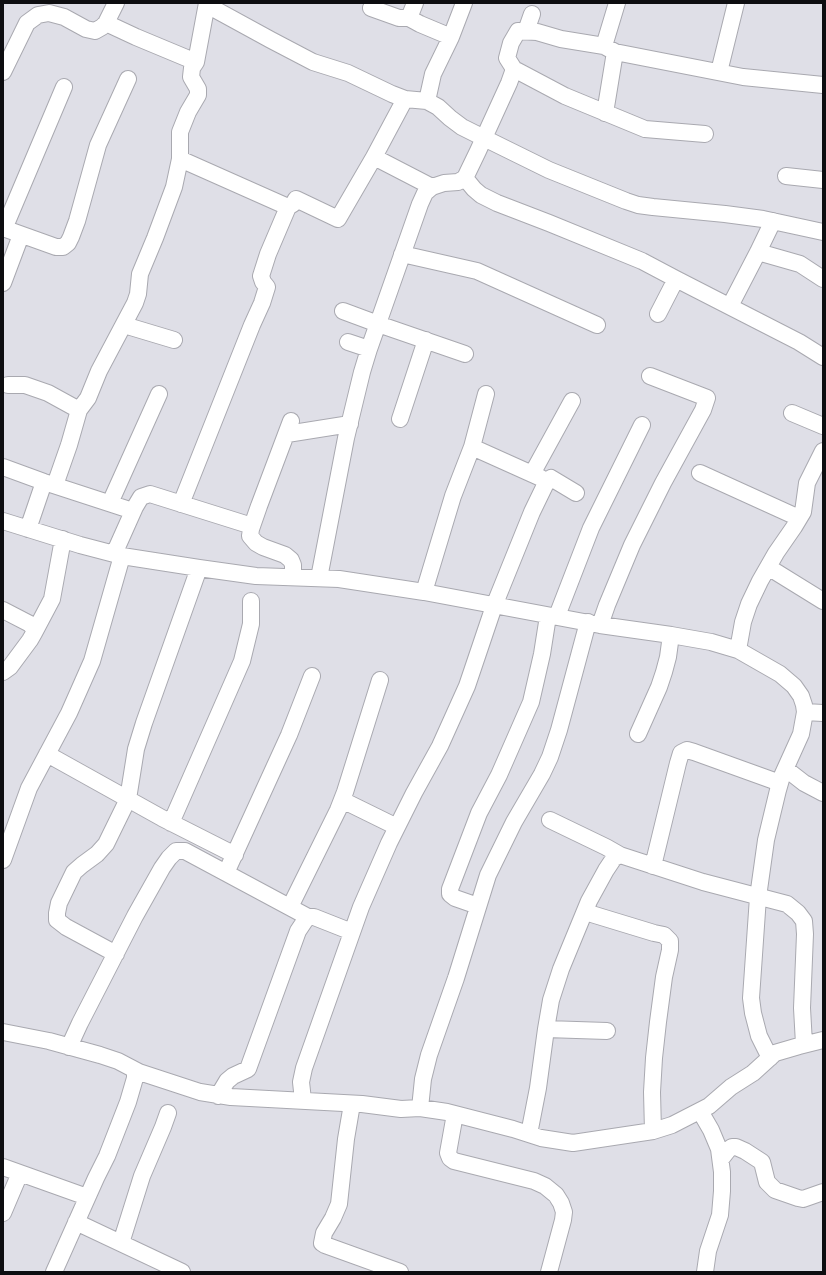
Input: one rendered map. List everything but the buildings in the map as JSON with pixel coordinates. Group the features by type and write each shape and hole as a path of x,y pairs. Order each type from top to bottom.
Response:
{"street":[{"path":"3,72 26,24 45,8 86,30 95,31 106,23 116,3"},
{"path":"409,18 415,3"},
{"path":"427,101 433,74 451,37 464,3"},
{"path":"605,113 609,49 617,3"},
{"path":"719,72 736,3"},
{"path":"28,528 69,445 78,410 88,398 138,294 140,274 172,194 180,159 180,132 188,112 198,95 198,89 191,77 192,68 196,62 207,4 270,40 313,62 348,73 405,99 427,101 438,107 462,127 549,170 591,188 638,205 745,216 823,232"},
{"path":"371,8 399,18 409,18 451,37"},
{"path":"526,31 532,14"},
{"path":"106,23 196,62"},
{"path":"705,134 645,130 565,96 514,69 507,58 511,43 518,32 537,32 561,39 743,77 823,85"},
{"path":"320,578 350,424 368,349 420,204 425,193 432,187 444,183 458,182 465,178 514,69"},
{"path":"64,87 4,228 56,247 63,247 68,243 71,237 77,221 98,145 128,79"},
{"path":"181,504 262,303 267,287 261,276 268,254 288,207 293,204 296,199 338,219 374,157 405,99"},
{"path":"374,157 432,187"},
{"path":"180,159 288,207"},
{"path":"786,176 823,180"},
{"path":"465,178 481,195 497,203 642,261 799,342 823,357"},
{"path":"730,306 773,221"},
{"path":"3,283 21,235"},
{"path":"758,252 800,264 823,279"},
{"path":"402,254 477,271 597,325"},
{"path":"658,314 676,279"},
{"path":"343,311 465,354"},
{"path":"124,325 174,340"},
{"path":"400,419 426,340"},
{"path":"348,342 368,349"},
{"path":"420,1108 423,1078 429,1055 456,978 491,868 514,822 542,774 550,756 594,624 612,593 632,545 663,483 703,410 707,398 650,376"},
{"path":"8,385 25,384 48,393 78,410"},
{"path":"110,503 159,394"},
{"path":"424,592 453,496 472,447 486,394"},
{"path":"532,474 572,401"},
{"path":"792,413 823,426"},
{"path":"293,578 293,565 291,560 285,555 256,543 250,536 252,526 289,427 350,424"},
{"path":"478,906 455,898 450,894 450,889 479,813 499,775 531,702 552,616 591,528 642,425"},
{"path":"472,447 547,481"},
{"path":"738,650 743,622 750,604 776,553 803,512 807,483 823,451"},
{"path":"3,467 133,511"},
{"path":"700,473 799,518"},
{"path":"303,1100 301,1082 304,1068 360,907 397,827 440,746 467,686 494,606 532,512 547,481 550,478 576,493"},
{"path":"3,860 29,788 69,713 92,661 118,555 133,511 141,497 150,494 252,526"},
{"path":"3,521 118,555 256,576 339,579 424,592 594,624 711,642 738,650 780,674 794,686 801,696 805,712 801,734 783,776 766,840 758,897 751,998 759,1036 770,1058"},
{"path":"3,672 10,667 30,640 52,599 63,539"},
{"path":"768,567 823,601"},
{"path":"116,954 66,927 57,920 59,903 74,872 97,854 106,844 128,799 136,749 199,568"},
{"path":"171,823 242,661 251,624 251,601"},
{"path":"3,610 30,624 34,633"},
{"path":"638,734 664,672 671,635"},
{"path":"226,873 289,735 312,676"},
{"path":"290,907 342,800 380,680"},
{"path":"805,712 823,714"},
{"path":"653,866 678,763 682,753 687,750 783,776 804,783 823,793"},
{"path":"47,754 171,823 235,855"},
{"path":"342,800 397,827"},
{"path":"550,820 620,855 703,882 787,904 798,913 804,922 805,934 802,1008 804,1044"},
{"path":"69,1047 80,1023 162,868 176,851 185,851 308,917 352,932"},
{"path":"529,1134 538,1088 551,1000 561,969 589,901 614,858 620,855"},
{"path":"585,912 664,935 670,941 670,950 664,978 654,1058 652,1092 653,1131"},
{"path":"218,1096 227,1081 233,1076 248,1069 298,931 308,917"},
{"path":"546,1029 607,1031"},
{"path":"3,1032 69,1047 118,1061 135,1070 200,1092 218,1096 303,1100 351,1110 420,1108 453,1122 529,1134 552,1140 573,1143 653,1131 672,1125 709,1106 731,1087 753,1073 775,1053 823,1040"},
{"path":"54,1272 107,1156 128,1102 135,1078 135,1070"},
{"path":"351,1110 346,1139 339,1204 324,1233 322,1243 393,1271"},
{"path":"700,1111 714,1136 719,1149 721,1159 722,1191 720,1215 708,1251 705,1272"},
{"path":"120,1243 142,1176 168,1113"},
{"path":"453,1122 448,1153 450,1158 454,1161 534,1181 545,1186 556,1195 564,1212 549,1272"},
{"path":"721,1159 728,1150 732,1147 736,1147 745,1150 762,1162 767,1182 775,1190 804,1199 823,1192"},
{"path":"3,1167 87,1197"},
{"path":"3,1213 20,1173"},
{"path":"76,1222 182,1272"}]}
